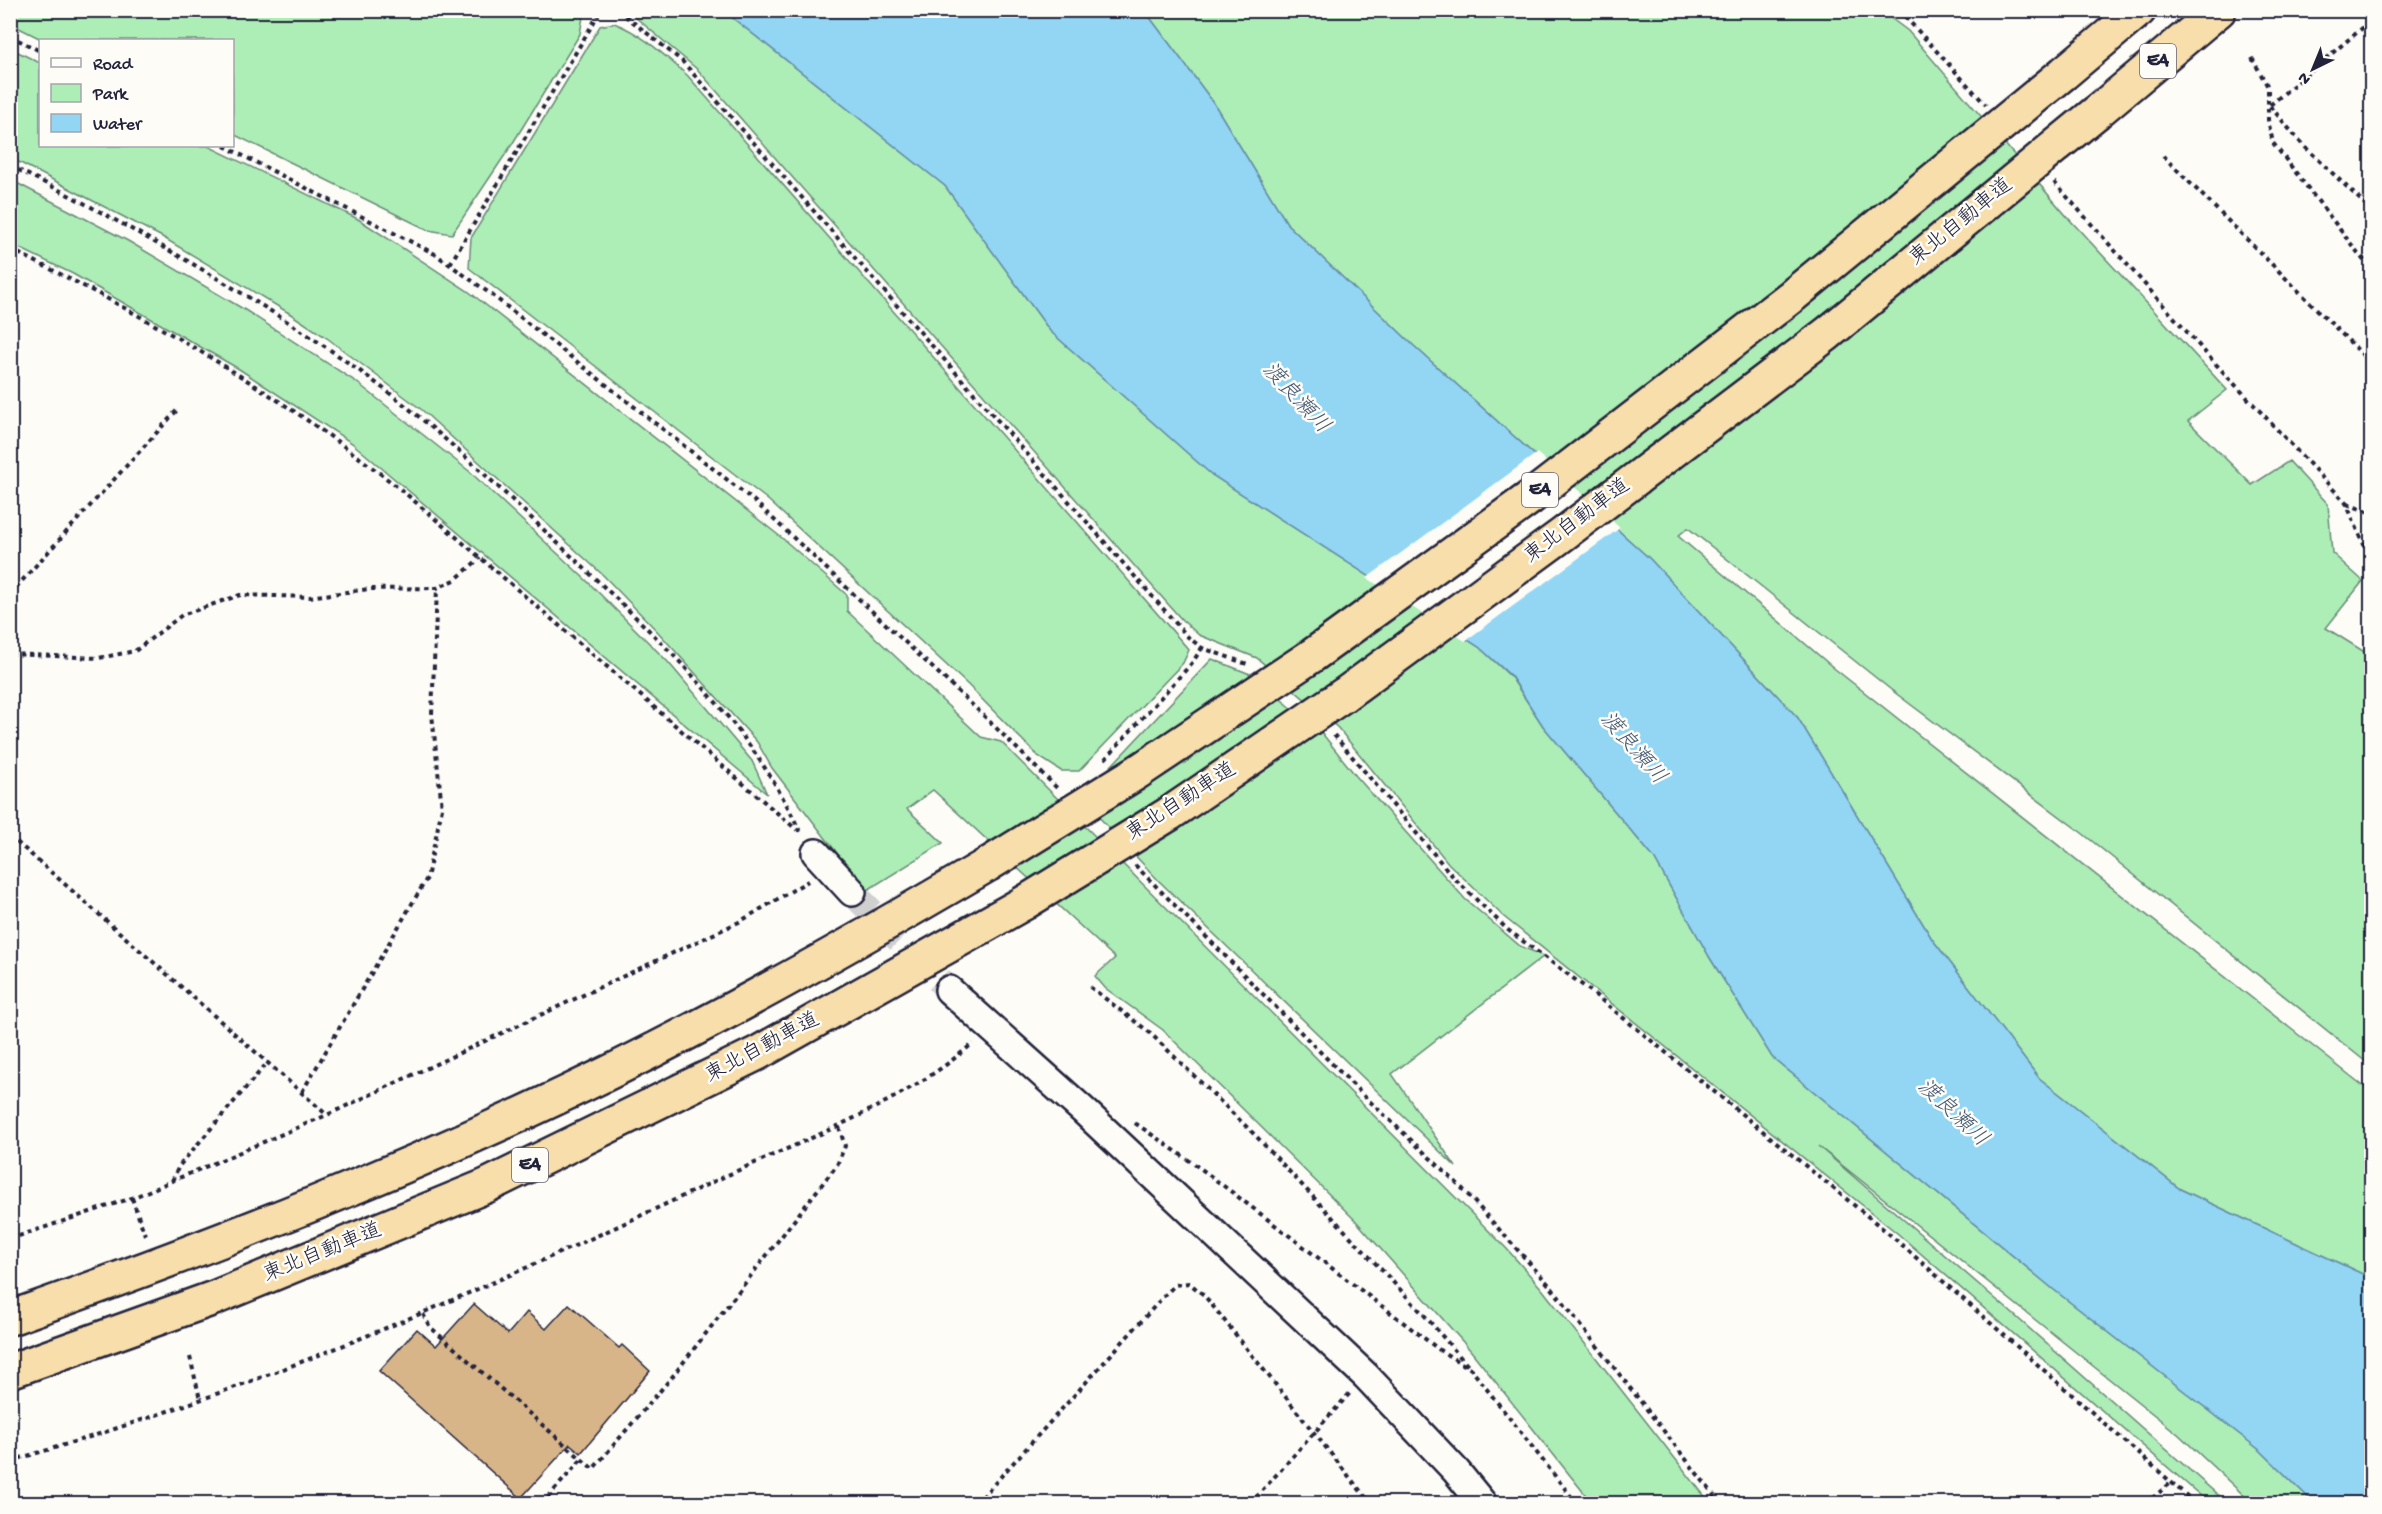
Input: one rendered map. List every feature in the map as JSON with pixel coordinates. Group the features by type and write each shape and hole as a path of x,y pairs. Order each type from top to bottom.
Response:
{"highway":[{"name":"E4","path":"10,1318 189,1254 316,1203 605,1074 836,954 1136,774 1313,655 1531,497 1792,296 2139,10"},
{"name":"東北自動車道","path":"10,1371 214,1298 486,1186 641,1113 758,1053 1024,903 1168,814 1345,694 1562,535 1827,334 2219,10"}],"street":[{"path":"823,861 852,892"},
{"path":"949,990 1084,1111 1366,1376 1456,1471 1483,1503"}],"path":[{"path":"450,264 601,10"},
{"path":"618,10 682,61 1177,625 1202,648 1256,668"},
{"path":"1899,10 1987,106"},
{"path":"2034,10 2039,17"},
{"path":"2269,106 2372,20"},
{"path":"10,36 39,50"},
{"path":"2252,58 2268,87 2268,120 2273,143 2372,271"},
{"path":"2269,106 2301,143 2372,211"},
{"path":"226,147 435,254 450,264 753,500 1061,791"},
{"path":"2163,156 2372,364"},
{"path":"10,166 81,201 239,291 314,338 416,415 483,473 657,639 746,743 783,795 800,832"},
{"path":"2048,176 2211,360 2346,504 2372,563"},
{"path":"10,249 79,283 180,339 284,403 340,441 405,493 800,832 823,861 739,922 327,1115 132,1198 10,1239"},
{"path":"10,594 179,408"},
{"path":"2346,504 2372,513"},
{"path":"10,654 99,658 135,651 182,615 240,595 309,597 369,589 437,588 455,580 480,558"},
{"path":"302,1092 427,878 442,808 432,714 437,588"},
{"path":"1099,765 1192,663 1202,648"},
{"path":"1326,728 1455,879 1508,930 1589,990 1887,1232 2196,1503"},
{"path":"10,836 327,1115"},
{"path":"1127,857 1363,1095 1460,1186 1551,1287 1720,1503"},
{"path":"1090,987 1149,1032 1255,1136 1425,1316 1471,1369 1577,1503"},
{"path":"10,1461 148,1418 200,1399 423,1314 585,1243 908,1090 964,1051 990,1028"},
{"path":"171,1182 179,1167 268,1062"},
{"path":"1125,1116 1200,1168 1441,1351 1471,1369"},
{"path":"423,1314 430,1327 593,1469 672,1377 837,1165 845,1146 838,1124"},
{"path":"132,1198 145,1235"},
{"path":"976,1503 1175,1285 1189,1283 1204,1295 1313,1434 1371,1503"},
{"path":"190,1357 200,1399"},
{"path":"1250,1503 1366,1376"},
{"path":"542,1503 581,1460"},
{"path":"2145,1503 2172,1482"}],"green space":[{"path":"11,10 584,11 580,34 511,146 452,234 428,230 234,134 234,39 41,39 11,24"},
{"path":"1880,10 1908,31 2070,220 2227,390 2188,421 2252,485 2289,461 2328,504 2332,553 2363,581 2326,628 2371,656 2371,1066 2082,833 1890,689 1688,528 1678,536 1835,669 2371,1092 2371,1278 2180,1189 2039,1078 1932,939 1798,718 1650,559 1414,346 1288,225 1213,102 1145,11"},
{"path":"628,11 724,11 945,186 1050,331 1212,475 1479,647 1511,677 1543,726 1654,858 1710,958 1772,1057 2053,1289 2261,1451 2314,1503 2252,1503 2178,1434 1818,1146 2227,1503 2209,1503 1897,1233 1504,917 1449,864 1338,728 1257,658 1199,635 1182,620 698,70"},
{"path":"614,23 644,39 688,76 1189,650 1183,663 1079,771 1061,771 1038,756 968,685 768,500 469,268 471,238 600,26"},
{"path":"10,48 39,62 39,147 210,147 358,219 468,291 782,538 847,595 847,611 981,737 1001,742 1506,1248 1542,1289 1710,1503 1592,1503 1471,1351 1356,1221 1163,1030 1105,988 1095,976 1115,958 933,790 907,809 943,843 866,891 772,768 757,742 658,632 604,576 422,410 327,338 289,313 164,238 11,158"},
{"path":"11,180 128,241 245,310 355,381 469,471 586,580 668,662 752,761 767,794 352,443 239,369 73,274 11,244"},
{"path":"1212,659 1250,674 1321,732 1356,776 1465,899 1520,946 1544,956 1392,1074 1456,1167 1159,881 1081,798"}],"water":[{"name":"渡良瀬川","path":"724,11 1145,11 1213,102 1288,225 1414,346 1650,559 1798,718 1932,939 2039,1078 2180,1189 2371,1278 2371,1503 2314,1503 2261,1451 2053,1289 1772,1057 1710,958 1654,858 1543,726 1511,676 1479,647 1212,475 1050,331 945,186"}],"pier":[{"path":"1537,453 1620,528 1465,641 1367,578"}],"building":[{"path":"474,1304 508,1334 527,1312 546,1329 569,1304 619,1348 622,1345 650,1371 581,1453 570,1444 521,1498 379,1371 417,1329 436,1346"}],"tunnel":[{"path":"852,892 949,990"}]}
